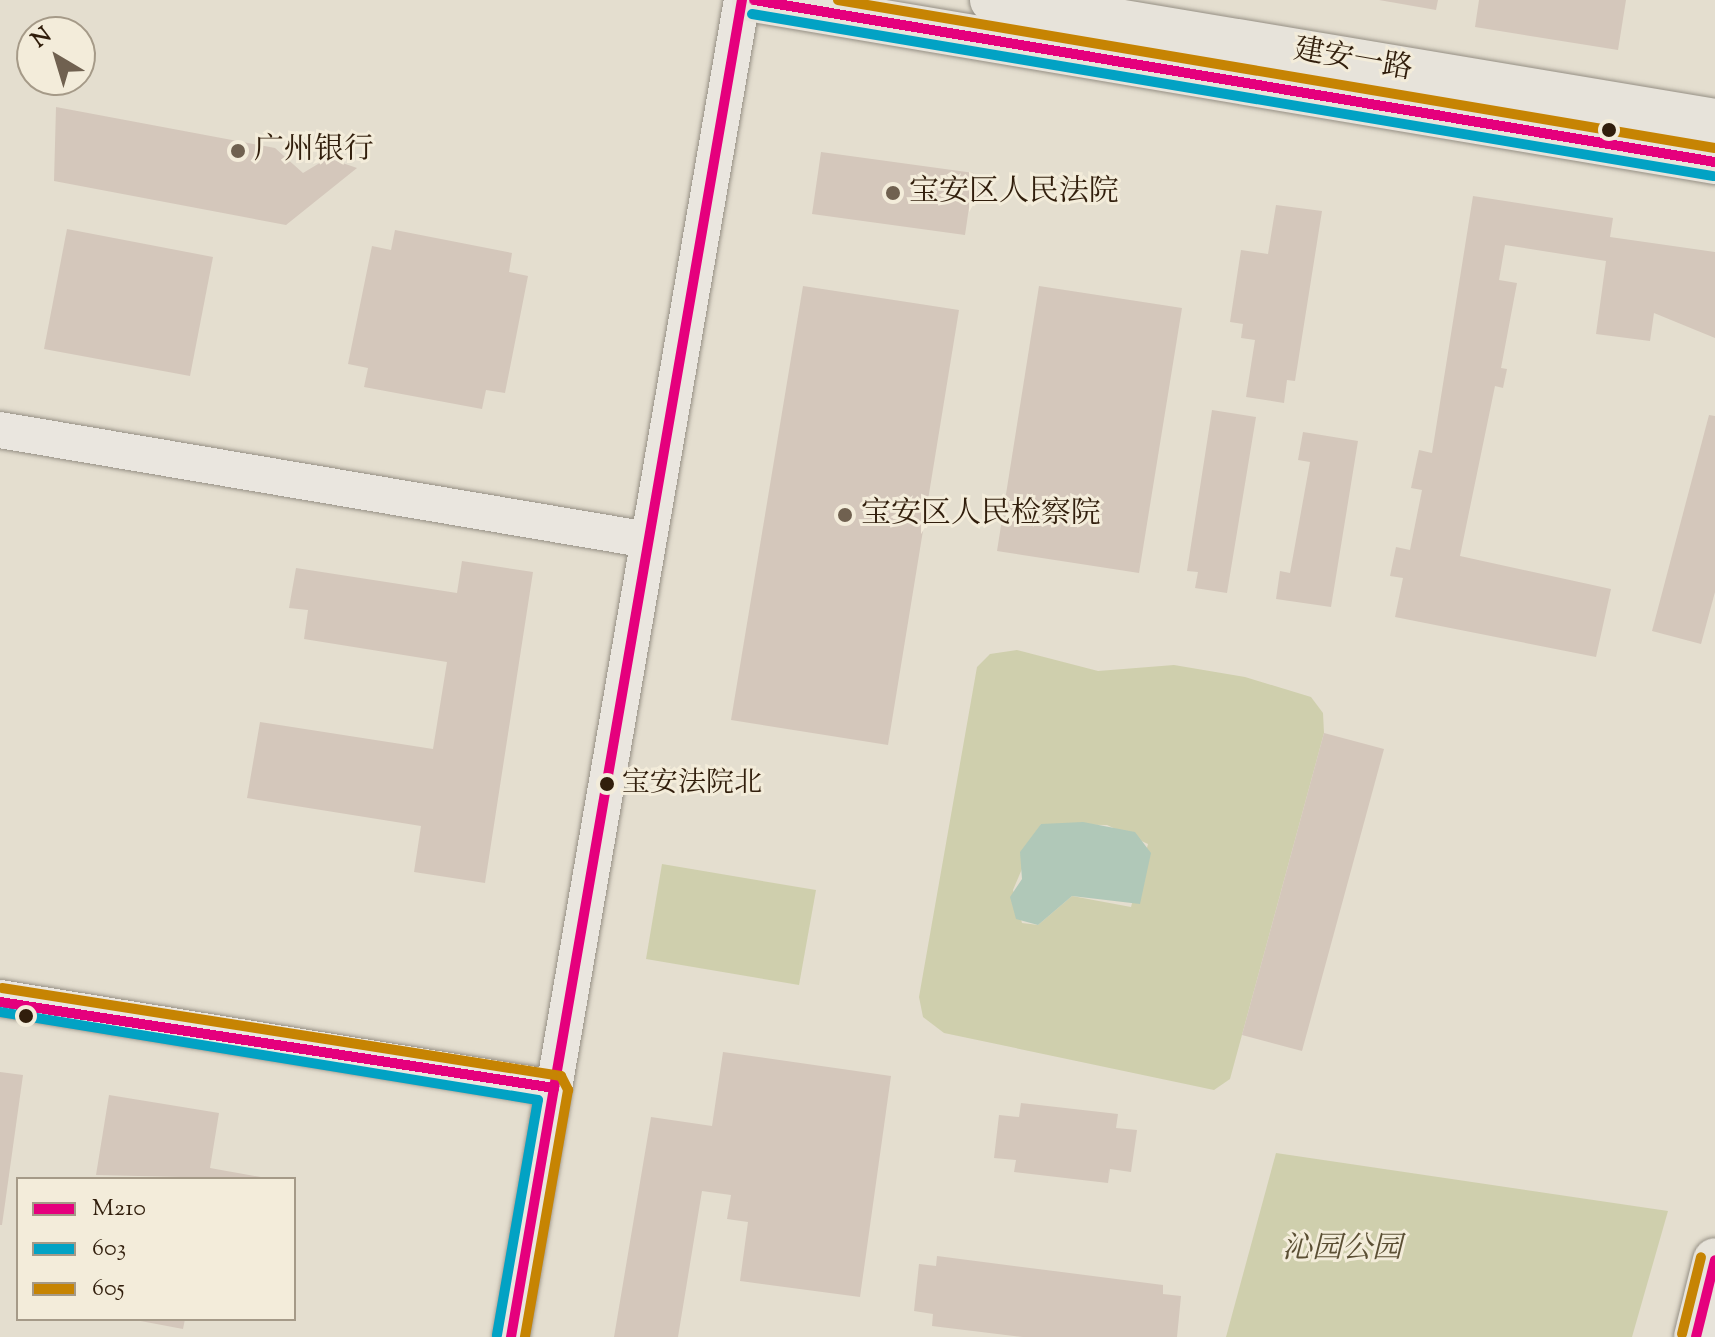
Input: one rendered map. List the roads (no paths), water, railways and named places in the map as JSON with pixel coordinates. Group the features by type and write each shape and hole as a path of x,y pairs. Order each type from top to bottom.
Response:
{"main road":[{"name":"建安一路","path":"754,0 1715,162"},
{"name":"建安一路","path":"992,0 1715,121"},
{"path":"1696,1337 1715,1260"}],"street":[{"path":"511,1337 742,0"},
{"path":"0,430 648,540"},
{"path":"0,999 554,1088"}],"place":[{"name":"广州银行","path":"238,151"},
{"name":"宝安区人民法院","path":"893,193"},
{"name":"宝安区人民检察院","path":"845,515"},
{"name":"宝安法院北","path":"607,784"}],"park label":[{"name":"沁园公园","path":"1342,1250"}]}
